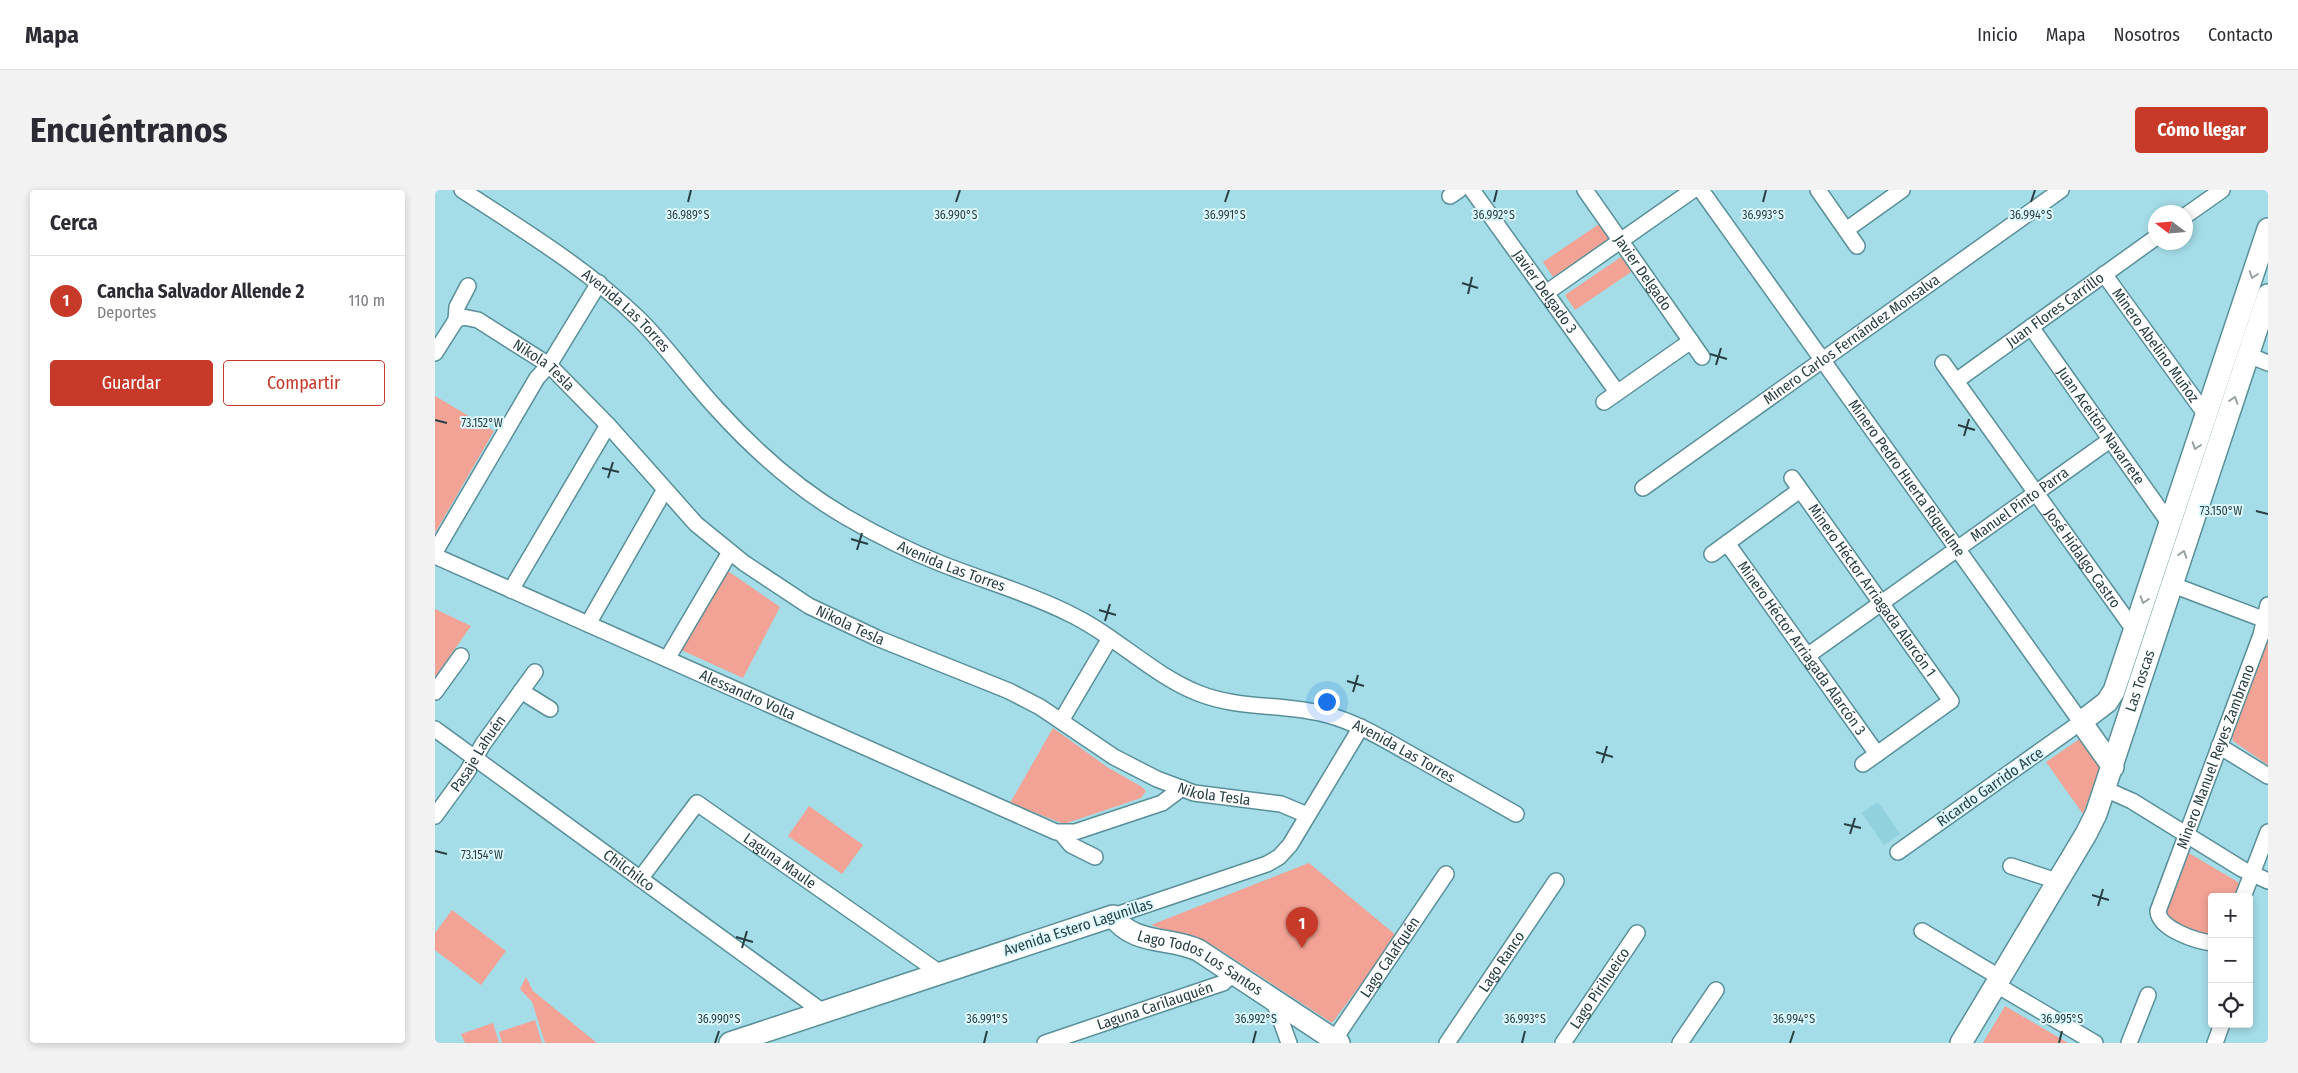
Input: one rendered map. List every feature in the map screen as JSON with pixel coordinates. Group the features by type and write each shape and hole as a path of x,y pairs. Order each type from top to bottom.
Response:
{"street":[{"name":"Avenida Las Torres","path":"462,190 555,250 599,283 642,323 717,409 749,442 784,474 824,504 895,543 946,566 1038,598 1074,616 1110,638 1161,674 1199,694 1241,704 1318,713 1361,727 1516,814"},
{"name":"Javier Delgado 3","path":"1472,190 1617,392"},
{"name":"Javier Delgado","path":"1585,190 1702,357"},
{"path":"1546,293 1693,190"},
{"name":"Minero Pedro Huerta Riquelme","path":"1701,190 2113,766"},
{"path":"1818,190 1857,246"},
{"path":"1846,230 1902,190"},
{"name":"Minero Carlos Fernández Monsalva","path":"1643,488 2061,190"},
{"path":"2193,210 2222,190"},
{"name":"Las Toscas","path":"2081,722 2111,697 2268,229"},
{"name":"Juan Flores Carrillo","path":"1956,381 2148,243"},
{"name":"Minero Abelino Muñoz","path":"2105,274 2206,415"},
{"path":"435,554 537,378 549,366 599,283"},
{"path":"435,353 460,319 457,307 468,286"},
{"name":"Las Toscas","path":"1961,1043 2092,824 2113,766 2268,295"},
{"name":"Nikola Tesla","path":"460,319 478,320 549,366 608,425 664,491 696,524 780,589 827,616 1009,691 1061,721 1132,767 1183,788 1220,798 1281,804 1307,815"},
{"name":"Juan Aceitón Navarrete","path":"2031,327 2170,524"},
{"path":"1604,402 1691,341"},
{"path":"2248,355 2268,363"},
{"name":"José Hidalgo Castro","path":"1943,364 2134,630"},
{"path":"511,590 608,425"},
{"name":"Manuel Pinto Parra","path":"1807,656 2110,440"},
{"name":"Minero Héctor Arriagada Alarcón 1","path":"1727,543 1796,484 1951,702 1877,754"},
{"path":"588,624 664,491"},
{"path":"1711,554 1727,543"},
{"name":"Minero Héctor Arriagada Alarcón 3","path":"1727,543 1877,754"},
{"path":"667,659 730,552"},
{"name":"Alessandro Volta","path":"435,554 511,590 1061,833 1071,845 1095,857"},
{"path":"2173,584 2267,615"},
{"name":"Minero Manuel Reyes Zambrano","path":"2208,942 2165,926 2160,919 2159,907 2267,615"},
{"path":"1061,721 1110,638"},
{"path":"435,692 461,656"},
{"name":"Pasaje Lahuén","path":"435,816 535,672"},
{"path":"521,690 550,709"},
{"name":"Ricardo Garrido Arce","path":"1898,852 2081,722"},
{"name":"Avenida Estero Lagunillas","path":"730,1043 1273,861 1290,845 1361,727"},
{"name":"Chilchilco","path":"435,729 823,1012"},
{"path":"2219,746 2268,776"},
{"path":"1863,764 1877,754"},
{"path":"1061,833 1075,832 1162,803 1183,788"},
{"path":"2105,789 2133,801 2186,835 2252,874 2268,881"},
{"name":"Laguna Maule","path":"640,879 697,803 940,973"},
{"path":"2245,893 2268,832"},
{"path":"2011,866 2057,881"},
{"name":"Lago Calafquén","path":"1337,1041 1446,874"},
{"name":"Lago Ranco","path":"1447,1043 1556,881"},
{"name":"Lago Todos Los Santos","path":"1113,916 1128,932 1184,944 1210,957 1337,1041"},
{"path":"1922,931 2095,1043"},
{"name":"Lago Pirihueico","path":"1563,1043 1637,933"},
{"name":"Laguna Carilauquén","path":"1045,1043 1223,983 1234,973"},
{"path":"1680,1043 1716,990"},
{"path":"2129,1043 2148,994"},
{"path":"1273,999 1283,1042"},
{"path":"2215,1043 2221,1028"}],"shaded area":[{"path":"1602,222 1612,237 1553,277 1543,262"},
{"path":"1624,255 1634,270 1575,310 1565,295"},
{"path":"435,396 494,431 435,533"},
{"path":"725,569 780,607 743,678 679,649"},
{"path":"435,609 471,626 435,677"},
{"path":"2268,640 2268,765 2233,741 2232,734"},
{"path":"1053,728 1107,767 1142,787 1146,791 1141,798 1064,824 1010,803"},
{"path":"2081,738 2101,765 2083,814 2046,762"},
{"path":"1878,802 1900,834 1884,845 1862,813"},
{"path":"809,806 863,845 842,874 788,836"},
{"path":"2187,852 2238,882 2242,888 2240,893 2208,893 2208,938 2172,924 2164,909"},
{"path":"1309,863 1397,936 1332,1023 1214,946 1151,925"},
{"path":"452,910 506,951 481,985 435,950 435,933"},
{"path":"526,977 533,991 597,1043 545,1043 532,1002 520,989"},
{"path":"2005,1006 2068,1043 1983,1043"},
{"path":"535,1020 542,1043 502,1043 499,1032"},
{"path":"493,1023 499,1043 465,1043 461,1034"}],"place":[{"name":"Cancha Salvador Allende 2","path":"1302,948"}]}
